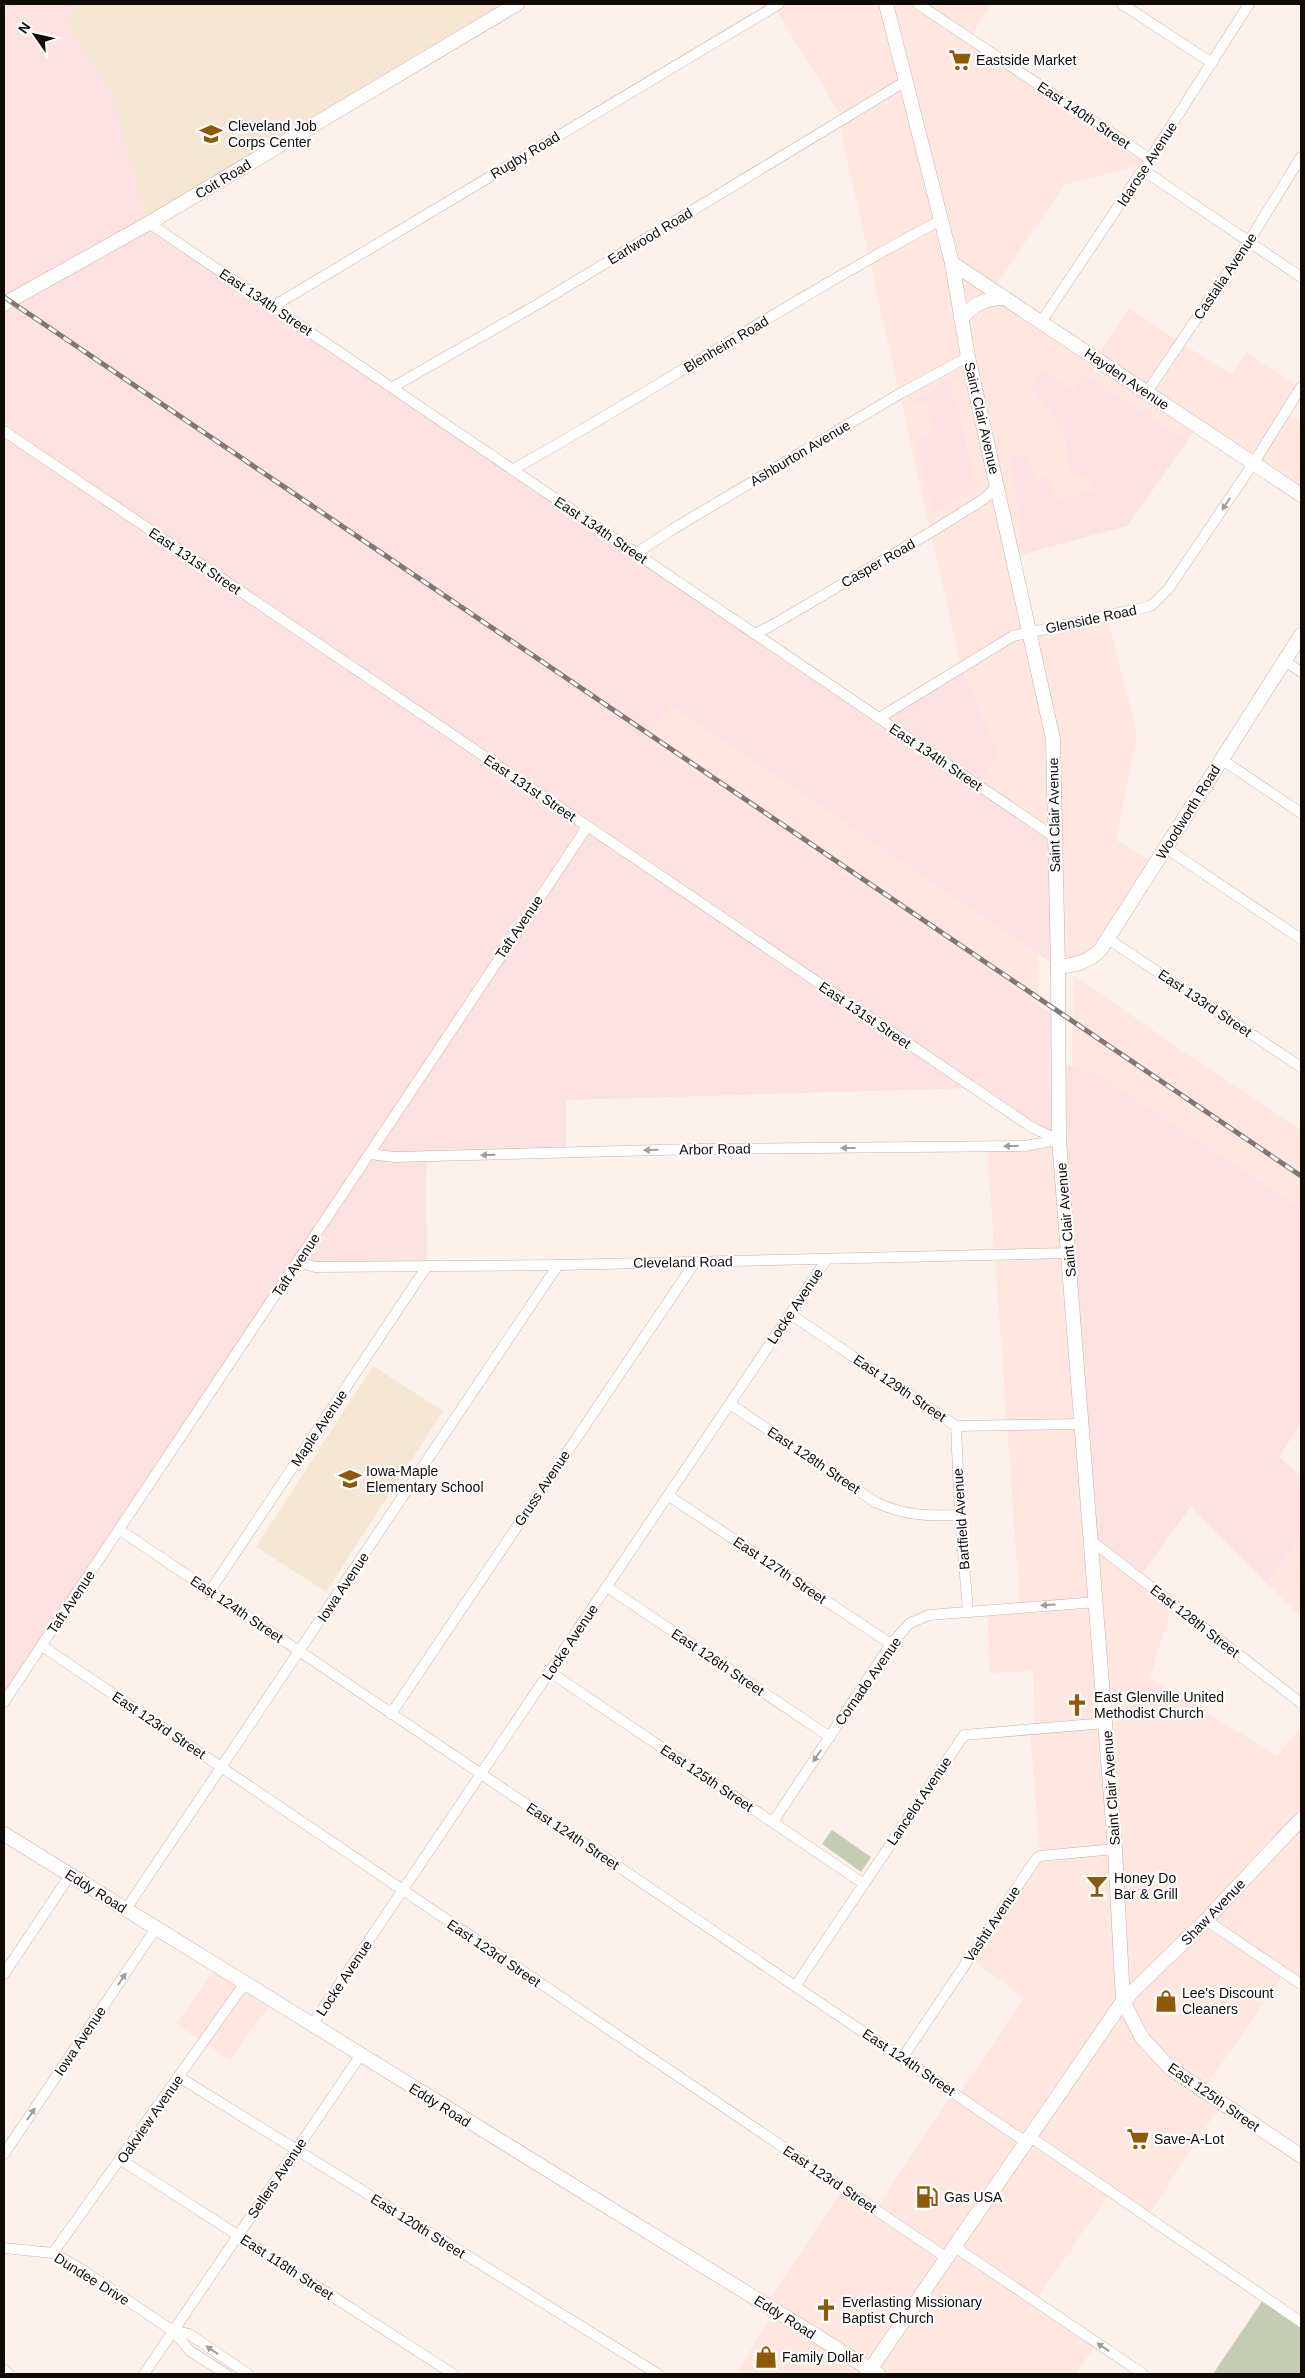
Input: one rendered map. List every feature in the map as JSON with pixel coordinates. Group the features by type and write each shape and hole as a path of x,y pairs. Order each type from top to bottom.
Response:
{"street":[{"name":"Coit Road","path":"4,304 149,223 516,4"},
{"name":"Rugby Road","path":"272,307 779,4"},
{"name":"Saint Clair Avenue","path":"886,4 952,263 968,357 1053,739 1058,967 1059,1140 1089,1539 1097,1602 1106,1723 1115,1849 1122,2002"},
{"name":"East 140th Street","path":"918,4 1150,159"},
{"path":"1122,4 1212,63"},
{"name":"Idarose Avenue","path":"1041,322 1143,170 1249,4"},
{"name":"Earlwood Road","path":"393,387 538,304 906,81"},
{"name":"Castalia Avenue","path":"1147,392 1249,241 1301,157"},
{"path":"1143,170 1301,277"},
{"name":"Blenheim Road","path":"512,470 605,417 869,258 941,220"},
{"name":"East 134th Street","path":"149,223 1054,836"},
{"name":"Hayden Avenue","path":"952,263 1301,495"},
{"path":"961,319 970,308 985,299 1004,298"},
{"name":"Ashburton Avenue","path":"636,554 673,529 901,393 968,357"},
{"name":"Glenside Road","path":"880,718 1013,636 1151,606 1169,588 1253,464 1301,388"},
{"name":"East 131st Street","path":"4,431 1033,1128 1059,1140"},
{"name":"Casper Road","path":"754,634 932,532 984,499 998,485"},
{"name":"Woodworth Road","path":"1058,967 1073,966 1095,956 1108,939 1301,635"},
{"path":"1285,661 1301,672"},
{"path":"1221,760 1301,813"},
{"name":"Taft Avenue","path":"4,1702 370,1154 586,826"},
{"path":"1166,848 1301,939"},
{"name":"East 133rd Street","path":"1108,939 1301,1066"},
{"name":"Arbor Road","path":"370,1154 394,1157 687,1149 1025,1146 1059,1140"},
{"name":"Cleveland Road","path":"298,1262 316,1267 558,1265 1069,1254"},
{"name":"Locke Avenue","path":"312,2025 482,1775 827,1259"},
{"name":"Gruss Avenue","path":"391,1714 694,1262"},
{"name":"Iowa Avenue","path":"126,1909 558,1265"},
{"name":"Maple Avenue","path":"210,1591 427,1266"},
{"name":"East 129th Street","path":"790,1314 956,1426 1081,1424"},
{"name":"East 128th Street","path":"730,1404 875,1502 896,1512 920,1516 960,1515"},
{"name":"Bartfield Avenue","path":"956,1426 960,1515 968,1611"},
{"name":"East 127th Street","path":"669,1496 891,1644"},
{"name":"East 124th Street","path":"120,1530 391,1714 1301,2322"},
{"name":"East 128th Street","path":"1089,1539 1301,1703"},
{"name":"East 126th Street","path":"607,1587 830,1737"},
{"name":"Cornado Avenue","path":"772,1822 891,1644 910,1623 929,1615 1097,1602"},
{"name":"East 123rd Street","path":"42,1646 403,1890 951,2252 1143,2374"},
{"name":"East 125th Street","path":"550,1672 864,1884"},
{"name":"Lancelot Avenue","path":"796,1985 964,1735 1106,1723"},
{"name":"Shaw Avenue","path":"1122,2002 1299,1825"},
{"name":"Eddy Road","path":"4,1834 871,2373"},
{"name":"Vashti Avenue","path":"903,2057 1036,1859 1040,1856 1115,1849"},
{"path":"4,1974 70,1875"},
{"path":"1206,1920 1301,1984"},
{"name":"Iowa Avenue","path":"4,2154 156,1928"},
{"name":"Oakview Avenue","path":"53,2253 121,2160 245,1983"},
{"path":"871,2373 1027,2139 1122,2002"},
{"name":"East 125th Street","path":"1122,2002 1142,2038 1170,2068 1301,2156"},
{"name":"Sellers Avenue","path":"144,2374 360,2056"},
{"name":"East 120th Street","path":"179,2077 658,2374"},
{"name":"East 118th Street","path":"121,2160 453,2374"},
{"name":"Dundee Drive","path":"4,2248 53,2253 81,2269 173,2331"},
{"path":"173,2331 190,2351 226,2374"},
{"path":"173,2331 189,2334 248,2374"},
{"path":"4,2370 9,2374"}],"shaded area":[{"path":"4,4 78,4 65,20 111,92 149,223 879,718 961,667 999,753 978,785 1053,836 1058,967 670,705 646,740 1059,1019 1059,1061 1101,1077 1301,1209 1301,1423 1279,1457 1301,1476 1301,1537 1267,1583 1191,1506 1139,1578 1089,1539 1059,1140 973,1088 566,1100 566,1153 426,1156 427,1266 298,1262 4,1702"},
{"name":"Cleveland Job Corps Center","path":"78,4 517,4 149,223 111,92 65,20"},
{"path":"760,4 992,4 969,38 1148,163 1064,185 993,290 1096,358 1129,308 1231,375 1247,352 1301,388 1286,412 1301,422 1301,495 1198,427 1127,526 1013,557 1029,632 1107,616 1137,733 1116,840 1156,864 1101,949 1058,967 978,784 999,753 961,667 839,122 843,119 774,7 766,12"},
{"path":"4,313 298,453 791,787 1038,951 1039,1037"},
{"path":"1042,370 1072,390 1084,375 1187,441 1127,526 1026,553 1010,459 1029,454 1036,480 1048,477 1056,500 1094,490 1090,481 1071,472 1063,427 1030,387"},
{"path":"951,379 976,487 933,513 917,443 934,430 926,402 909,403"},
{"path":"1073,976 1301,1130 1301,1210 1072,1079"},
{"path":"1059,1140 1089,1539 1173,1604 1150,1677 1277,1756 1301,1728 1301,1977 1298,1982 1285,1973 1203,2090 1222,2103 1147,2216 1110,2192 1036,2301 1097,2343 1076,2374 745,2374 738,2370 775,2311 765,2305 844,2189 876,2210 953,2091 958,2095 1024,1998 969,1958 1040,1855 1030,1730 1034,1729 1033,1671 990,1673 987,1609 1020,1607 987,1146"},
{"name":"Iowa-Maple Elementary School","path":"373,1366 443,1411 326,1592 256,1547"},
{"path":"1301,1537 1301,1617 1267,1583"},
{"path":"217,1966 273,2000 230,2060 176,2024"}],"green space":[{"path":"832,1830 871,1857 861,1872 822,1844"},
{"path":"1265,2297 1301,2322 1301,2374 1213,2374"}],"railway":[{"path":"4,297 1301,1176"}],"place":[{"name":"Eastside Market","path":"960,60"},
{"name":"Cleveland Job Corps Center","path":"211,134"},
{"name":"Iowa-Maple Elementary School","path":"350,1479"},
{"name":"East Glenville United Methodist Church","path":"1077,1705"},
{"name":"Honey Do Bar & Grill","path":"1097,1886"},
{"name":"Lee's Discount Cleaners","path":"1166,2001"},
{"name":"Save-A-Lot","path":"1138,2139"},
{"name":"Gas USA","path":"927,2197"},
{"name":"Everlasting Missionary Baptist Church","path":"826,2310"},
{"name":"Family Dollar","path":"766,2357"}]}
